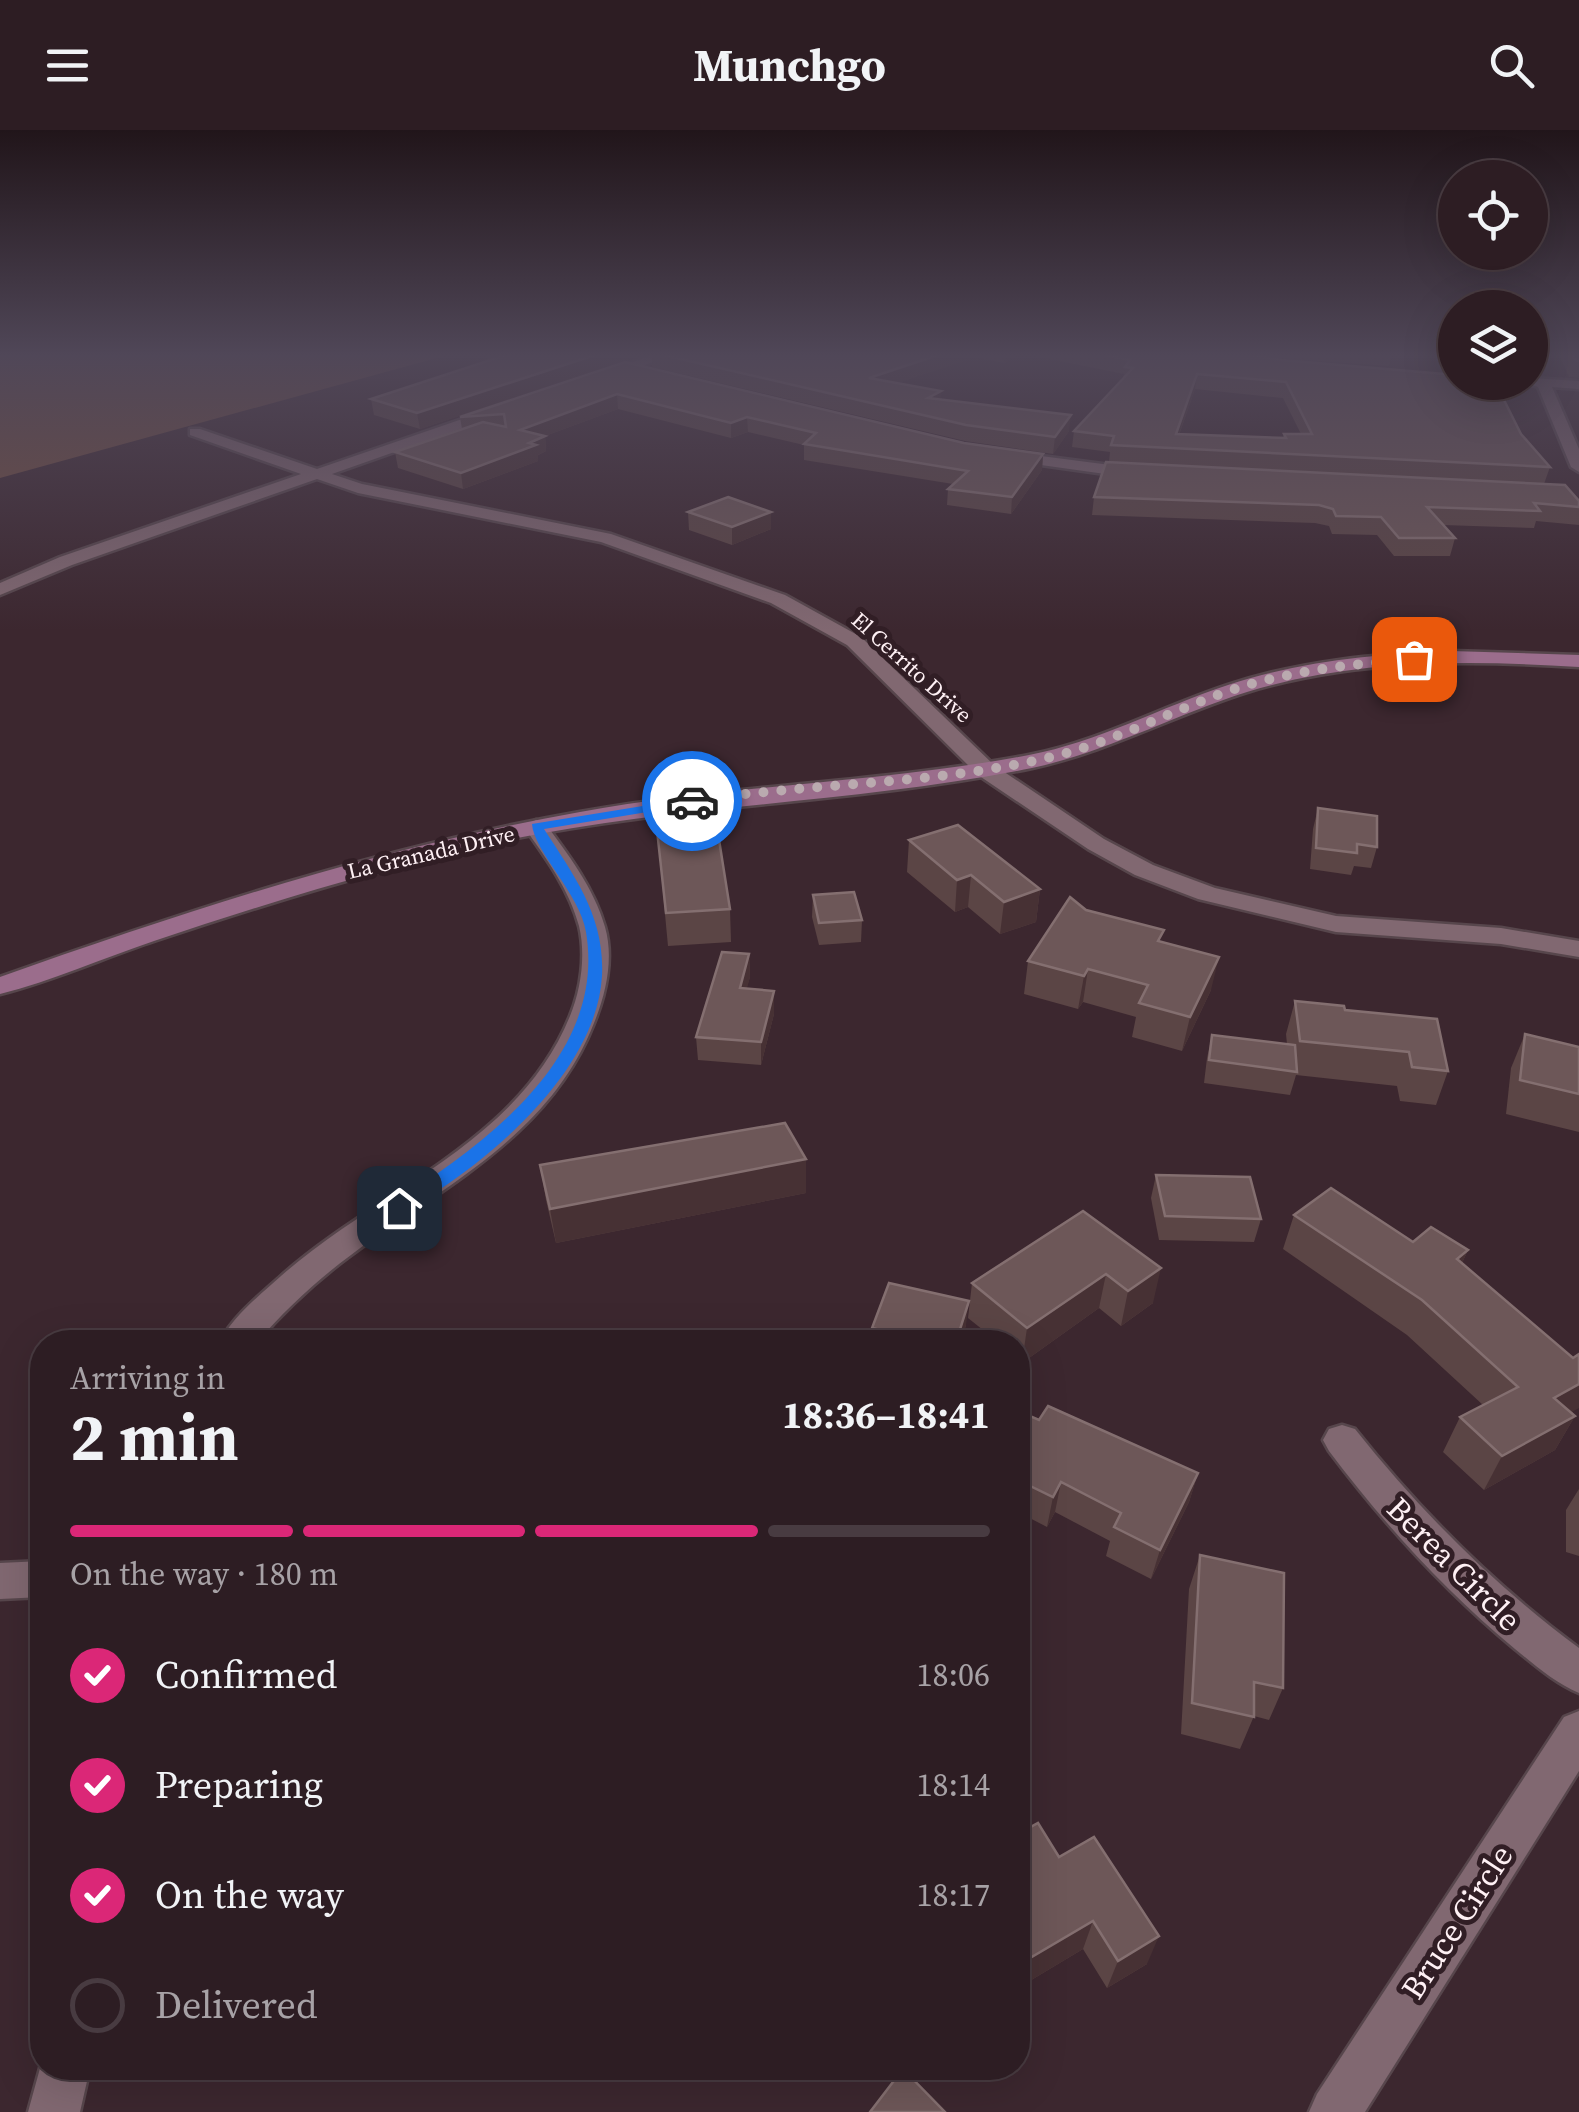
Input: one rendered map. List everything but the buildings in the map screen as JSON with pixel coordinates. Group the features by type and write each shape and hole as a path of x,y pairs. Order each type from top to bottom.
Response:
{"street":[{"name":"El Cerrito Drive","path":"235,446 358,488 605,538 778,600 819,619 854,642 986,770 1096,844 1144,870 1207,894 1336,924 1500,936 1579,949"},
{"path":"0,590 66,561 393,446"},
{"path":"982,452 1166,476"},
{"name":"La Granada Drive","path":"0,986 145,932 277,891 404,855 536,827 700,800 986,770 1097,744 1242,687 1298,673 1452,657 1579,661"},
{"path":"249,1330 292,1285 339,1247 459,1169 509,1128 553,1077 579,1034 595,979 593,932 584,902 536,827"},
{"name":"Berea Circle","path":"1342,1440 1394,1509 1449,1567 1526,1635 1579,1674"},
{"path":"0,1582 30,1580"},
{"name":"Bruce Circle","path":"1335,2112 1579,1732"},
{"path":"54,2112 63,2080"}],"shaded area":[{"path":"0,446 115,446 0,478"}],"way so far":[{"path":"692,801 931,777 1050,758 1097,744 1242,687 1298,673 1414,659"}],"route":[{"path":"399,1208 459,1169 509,1128 553,1077 579,1034 595,979 593,932 584,902 536,827 692,801"}]}
